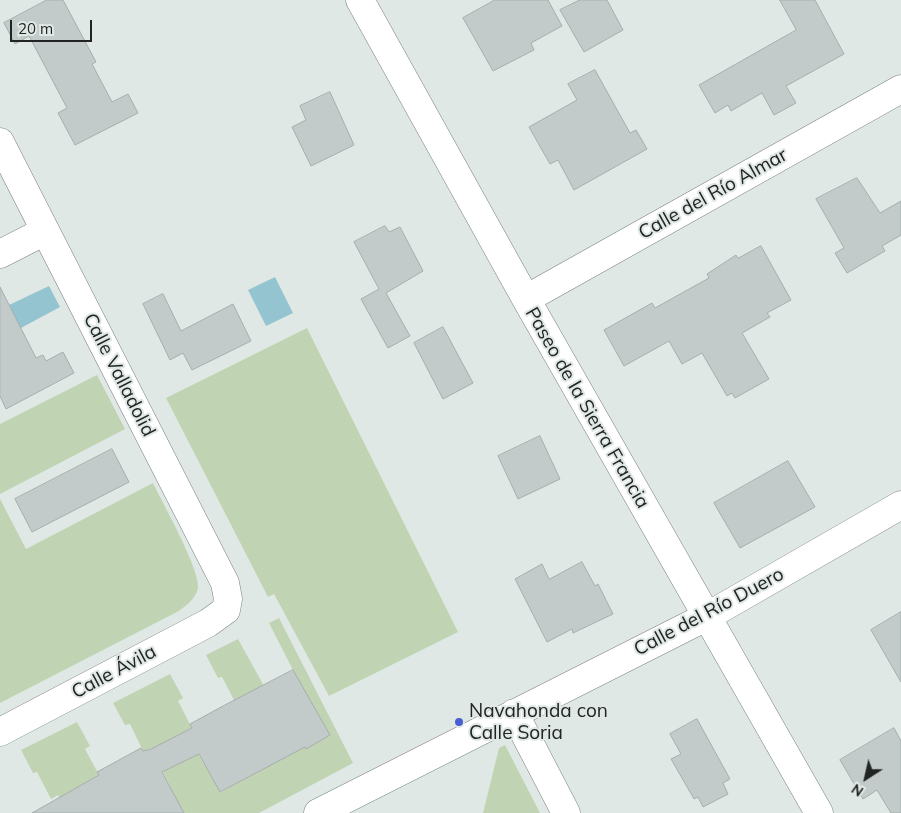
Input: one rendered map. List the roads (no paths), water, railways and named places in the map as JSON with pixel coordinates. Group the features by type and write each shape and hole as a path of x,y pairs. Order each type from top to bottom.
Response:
{"street":[{"name":"Paseo de la Sierra Francia","path":"360,0 526,299 706,617 820,813"},
{"name":"Calle del Río Almar","path":"526,299 901,89"},
{"name":"Calle Valladolid","path":"0,142 225,583 228,599 226,610"},
{"path":"0,254 45,231"},
{"name":"Calle del Río Duero","path":"318,813 706,617 901,505"},
{"name":"Calle Ávila","path":"0,732 208,623 226,610"},
{"path":"514,713 566,813"}],"water":[{"path":"275,277 293,313 266,326 248,290"},
{"path":"49,286 60,307 21,328 9,305"}],"place":[{"name":"Navahonda con Calle Soria","path":"459,722"}]}
